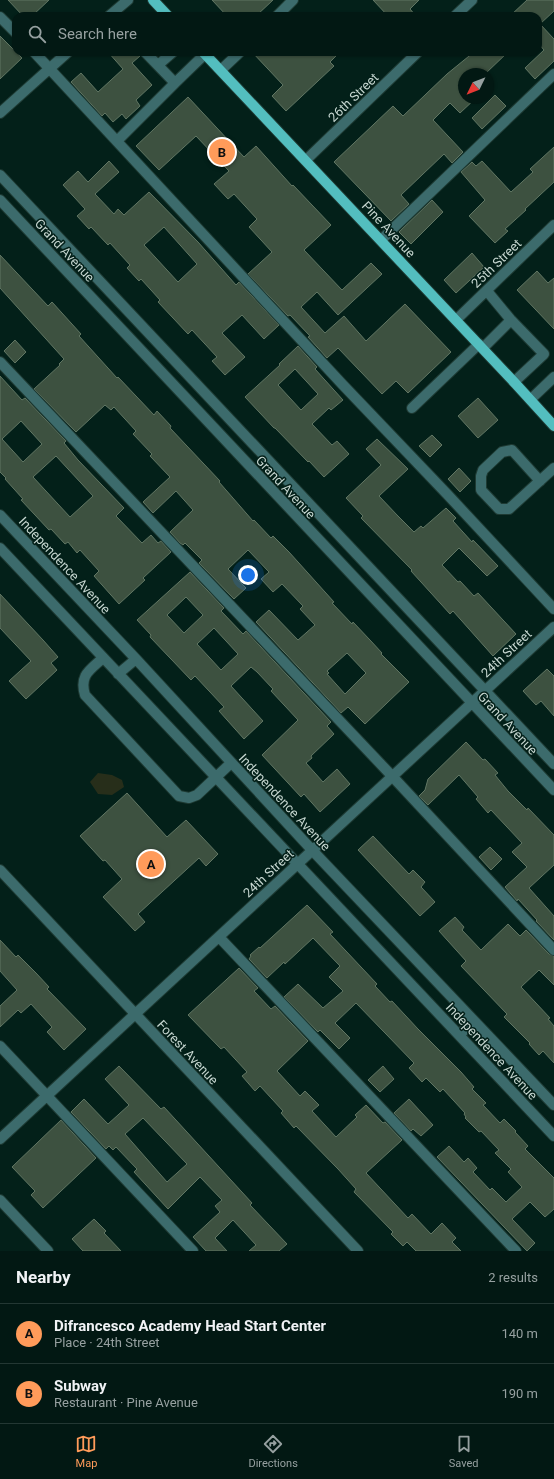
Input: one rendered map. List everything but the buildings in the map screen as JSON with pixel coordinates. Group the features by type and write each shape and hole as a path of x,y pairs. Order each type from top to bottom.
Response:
{"main road":[{"path":"152,0 164,12"},
{"name":"Pine Avenue","path":"207,56 531,399 554,426"}],"street":[{"path":"114,12 128,0"},
{"path":"281,12 293,0"},
{"path":"459,12 472,0"},
{"path":"0,17 12,29"},
{"path":"38,56 343,385 448,494 554,609"},
{"path":"0,114 63,56"},
{"path":"149,56 175,84"},
{"path":"158,65 168,56"},
{"path":"116,140 175,84 201,56"},
{"path":"221,70 236,56"},
{"name":"26th Street","path":"306,160 414,56"},
{"path":"381,240 554,74"},
{"path":"0,175 554,764"},
{"name":"Grand Avenue","path":"0,200 294,515 554,790"},
{"name":"25th Street","path":"456,320 554,225"},
{"path":"487,290 511,320 544,354 514,382"},
{"path":"412,408 511,320"},
{"path":"133,342 146,330"},
{"path":"0,362 392,776 554,950"},
{"path":"531,399 554,377"},
{"path":"540,481 512,450 507,450 502,452 483,470 481,476 481,490 499,509 509,509 540,481 554,468"},
{"path":"294,515 308,502"},
{"name":"Independence Avenue","path":"0,516 136,659 312,850 554,1105"},
{"name":"Independence Avenue","path":"0,548 215,778 554,1136"},
{"name":"24th Street","path":"0,1139 554,627"},
{"path":"103,658 84,677 82,686 85,695 88,700 179,796 189,798 196,795 231,763"},
{"path":"118,674 136,659"},
{"name":"Forest Avenue","path":"0,870 358,1251"},
{"path":"219,936 516,1251"},
{"path":"459,1035 474,1021"},
{"path":"0,1046 193,1251"},
{"path":"0,1200 48,1251"}],"green space":[{"path":"98,773 112,775 122,780 124,787 112,795 98,794 90,782"}],"place":[{"name":"Subway","path":"222,152"},
{"name":"Difrancesco Academy Head Start Center","path":"151,864"}]}
